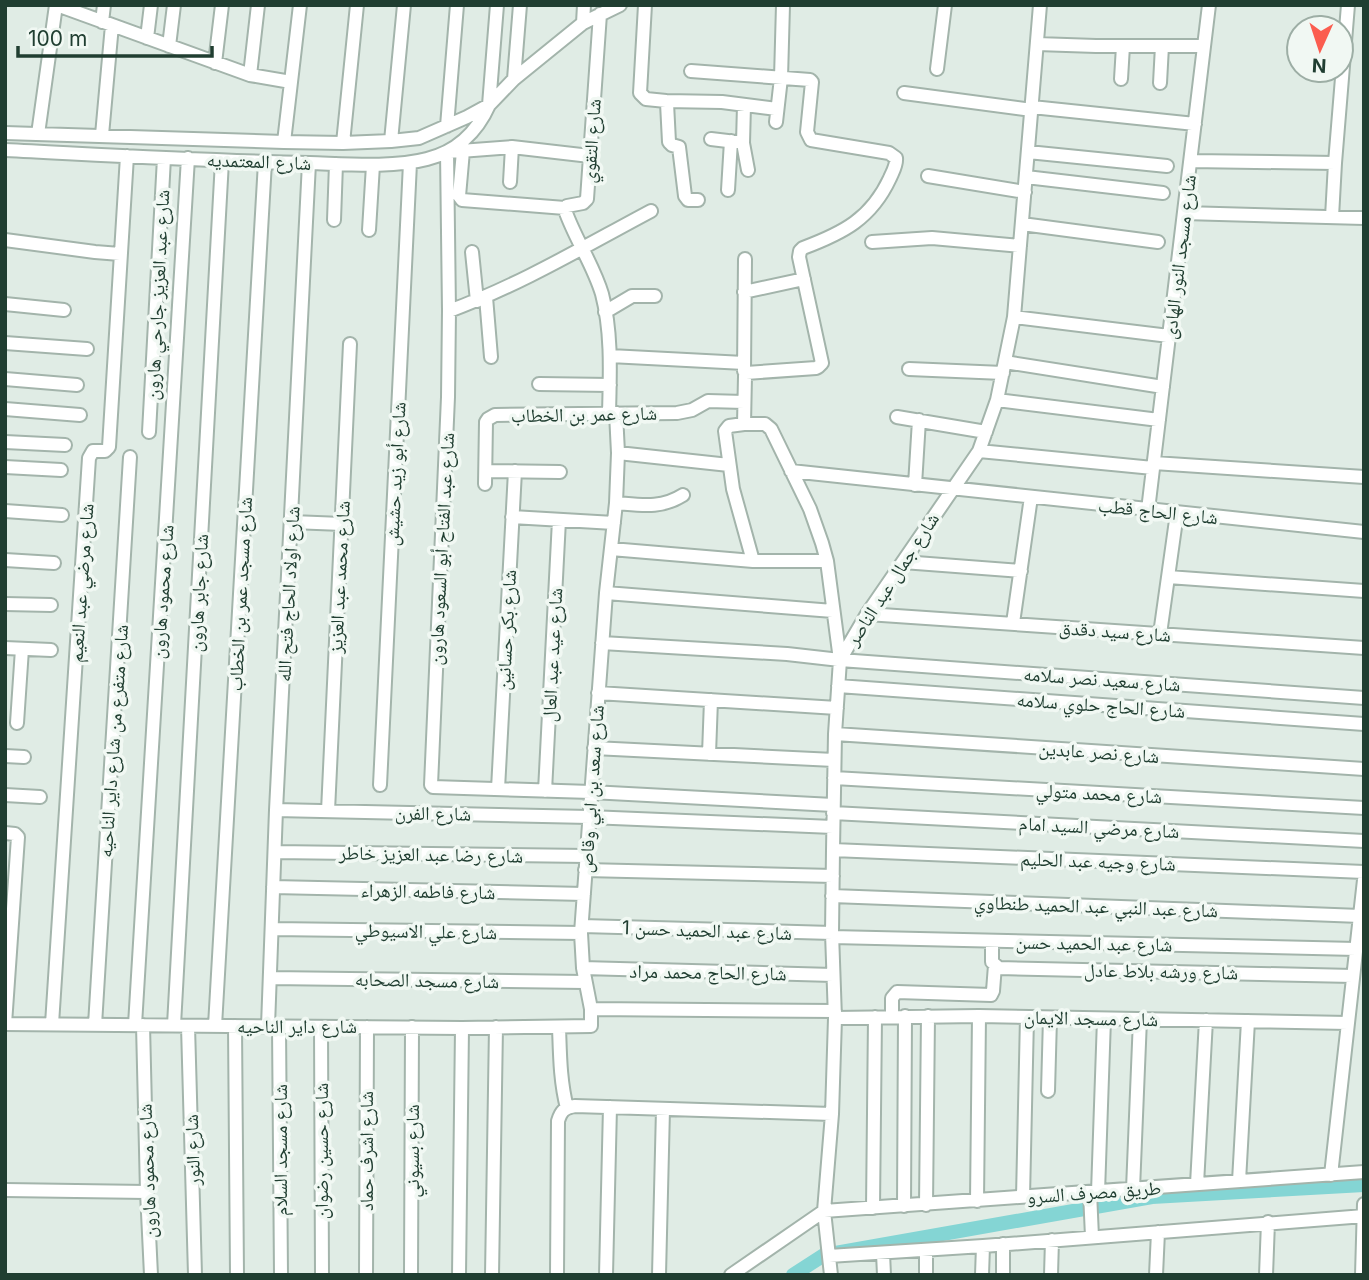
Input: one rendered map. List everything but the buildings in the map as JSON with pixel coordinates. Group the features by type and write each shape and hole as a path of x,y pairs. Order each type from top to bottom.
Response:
{"street":[{"path":"102,135 107,24 104,5"},
{"path":"147,38 151,5"},
{"path":"169,46 174,5"},
{"path":"215,63 222,5"},
{"path":"250,75 258,5"},
{"path":"284,142 300,5"},
{"path":"343,143 357,5"},
{"path":"391,141 404,5"},
{"path":"447,126 457,5"},
{"path":"489,105 497,5"},
{"path":"514,79 520,5"},
{"path":"583,23 584,5"},
{"name":"شارع المعتمديه","path":"5,150 222,161 373,165 429,159 447,152 472,133 489,105 514,79 583,23 620,5"},
{"path":"645,5 640,93 643,98 722,102 777,109"},
{"path":"776,122 783,5"},
{"path":"937,69 945,5"},
{"name":"شارع جمال عبد الناصر","path":"831,1275 824,1211 832,1114 835,1015 832,876 839,660 867,614 979,451 997,400 1014,317 1040,5"},
{"name":"شارع مسجد النور الهادى","path":"1148,510 1209,5"},
{"path":"1332,217 1348,5"},
{"path":"38,134 60,6 250,75 291,82"},
{"name":"شارع التقوي","path":"600,14 586,201 565,208 573,232 593,270 605,312 618,453 611,549"},
{"path":"1037,44 1204,46"},
{"path":"1121,79 1123,46"},
{"path":"1160,83 1162,46"},
{"path":"610,356 744,369 748,373 816,368 821,365 799,254 801,249 832,237 864,216 886,186 897,162 889,153 811,140 807,132 809,79 691,71"},
{"path":"904,93 1195,124"},
{"path":"666,101 669,142 679,148 686,199 698,200"},
{"name":"شارع المعتمديه","path":"5,132 284,142 391,141 419,138 489,105"},
{"path":"728,190 744,105"},
{"path":"711,139 737,142"},
{"path":"737,142 748,170"},
{"path":"447,152 512,147 590,156"},
{"path":"510,182 512,147"},
{"path":"463,151 459,196 462,200 565,208"},
{"name":"شارع عبد الفتاح أبو السعود هارون","path":"447,152 448,397 430,783 433,787 591,792"},
{"path":"1028,152 1167,166"},
{"name":"شارع مرضي عبد النعيم","path":"52,1024 89,458 93,452 105,451 109,447 127,156"},
{"name":"شارع عبد العزيز جارحي هارون","path":"149,432 164,158"},
{"name":"شارع محمود هارون","path":"150,1275 139,1025 188,158"},
{"name":"شارع جابر هارون","path":"174,1025 222,161"},
{"path":"1191,161 1335,163"},
{"name":"شارع مسجد عمر بن الخطاب","path":"215,1026 265,162"},
{"name":"شارع اولاد الحاج فتح الله","path":"274,1026 270,978 276,810 309,163"},
{"name":"شارع أبو زيد حشيش","path":"380,785 410,163"},
{"path":"334,220 336,164"},
{"path":"369,230 373,165"},
{"path":"928,176 1025,192"},
{"path":"1026,177 1163,193"},
{"path":"449,310 481,299 532,275 650,211"},
{"path":"1184,213 1364,218"},
{"path":"1022,224 1158,242"},
{"path":"872,242 932,238 1020,246"},
{"path":"5,240 120,254"},
{"path":"472,252 491,357"},
{"path":"744,424 745,259"},
{"path":"744,292 804,279"},
{"path":"605,312 632,296 655,296"},
{"path":"5,304 64,310"},
{"path":"1014,317 1169,336"},
{"path":"5,343 87,349"},
{"name":"شارع محمد عبد العزيز","path":"328,811 350,344"},
{"path":"909,369 1004,368 1163,387"},
{"path":"5,379 77,385"},
{"path":"539,384 610,384"},
{"path":"997,400 1159,420"},
{"name":"شارع عمر بن الخطاب","path":"515,471 486,477 486,422 491,416 677,413 692,410 708,401 744,402"},
{"path":"5,409 80,415"},
{"path":"897,416 986,432"},
{"path":"915,485 919,420"},
{"path":"753,561 733,489 725,432 729,426 744,424 770,426 816,526 827,561 839,660"},
{"path":"5,442 65,445"},
{"path":"979,451 1154,465 1364,477"},
{"path":"618,453 729,465"},
{"name":"شارع متفرع من شارع داير الناحيه","path":"94,1025 131,457"},
{"path":"5,467 61,470"},
{"path":"515,471 560,472"},
{"name":"شارع بكر حسانين","path":"498,789 515,471"},
{"name":"شارع الحاج قطب","path":"792,471 1364,532"},
{"path":"616,503 662,505 683,495"},
{"path":"1013,623 1031,497"},
{"path":"5,511 62,515"},
{"path":"1160,634 1177,513"},
{"path":"512,517 614,523"},
{"name":"شارع عيد عبد العال","path":"545,790 559,520"},
{"path":"292,522 342,523"},
{"path":"611,549 753,561 827,561"},
{"name":"شارع سعد بن ابي وقاص","path":"589,1027 592,1023 591,1009 583,968 581,930 611,549"},
{"path":"5,560 54,563"},
{"path":"903,562 1020,570"},
{"path":"1168,577 1364,592"},
{"path":"606,593 833,611"},
{"path":"5,604 51,605"},
{"name":"شارع سيد دقدق","path":"867,614 1364,648"},
{"name":"شارع سعيد نصر سلامه","path":"602,643 787,654 1364,698"},
{"path":"5,648 51,650"},
{"path":"17,723 22,649"},
{"path":"5,673 20,674"},
{"name":"شارع الحاج حلوي سلامه","path":"838,686 1364,724"},
{"path":"598,693 837,708"},
{"path":"709,754 711,700"},
{"name":"شارع نصر عابدين","path":"835,734 1364,769"},
{"path":"594,748 834,760"},
{"path":"5,756 24,757"},
{"name":"شارع محمد متولي","path":"834,778 1364,808"},
{"name":"شارع مرضي السيد امام","path":"591,792 1364,841"},
{"path":"5,795 40,797"},
{"name":"شارع الفرن","path":"276,810 589,817 833,827"},
{"path":"5,1024 11,853 18,837 10,833"},
{"name":"شارع وجيه عبد الحليم","path":"833,850 1364,872"},
{"name":"شارع رضا عبد العزيز خاطر","path":"275,852 587,856"},
{"path":"585,870 832,876"},
{"path":"1331,1174 1356,949 1361,934 1364,880"},
{"name":"شارع فاطمه الزهراء","path":"273,887 584,894"},
{"name":"شارع عبد النبي عبد الحميد طنطاوي","path":"832,896 1360,916"},
{"name":"شارع علي الاسيوطي","path":"272,929 581,930"},
{"name":"شارع عبد الحميد حسن 1","path":"581,930 832,935"},
{"name":"شارع عبد الحميد حسن","path":"832,935 1356,949"},
{"path":"905,1206 899,1017 892,998 897,992 991,995 995,965 991,959 992,941"},
{"name":"شارع ورشه بلاط عادل","path":"995,965 999,968 1353,976"},
{"name":"شارع الحاج محمد مراد","path":"583,968 833,975"},
{"name":"شارع مسجد الصحابه","path":"270,978 585,982"},
{"name":"شارع مسجد الايمان","path":"591,1009 875,1017 979,1016 1348,1023"},
{"path":"926,1205 928,1016"},
{"path":"977,1201 979,1016"},
{"path":"873,1208 875,1017"},
{"path":"1023,1197 1027,1017"},
{"path":"1048,1091 1050,1017"},
{"path":"1092,1237 1104,1019"},
{"path":"1132,1189 1140,1019"},
{"path":"1198,1184 1206,1020"},
{"path":"1239,1181 1248,1021"},
{"name":"شارع داير الناحيه","path":"5,1024 589,1027"},
{"name":"شارع النور","path":"188,1026 195,1275"},
{"path":"235,1026 237,1275"},
{"name":"شارع مسجد السلام","path":"274,1026 281,1275"},
{"name":"شارع حسين رضوان","path":"321,1027 322,1275"},
{"name":"شارع اشرف حماد","path":"366,1275 367,1027"},
{"name":"شارع بسيوني","path":"411,1275 412,1027"},
{"path":"492,1275 496,1027"},
{"path":"559,1027 560,1066 567,1108"},
{"path":"460,1275 462,1028"},
{"path":"557,1275 558,1121 561,1111 575,1106 832,1114"},
{"path":"606,1275 610,1107"},
{"path":"659,1275 663,1109"},
{"name":"طريق مصرف السرو","path":"824,1211 1364,1172"},
{"path":"5,1190 146,1192"},
{"path":"1362,1275 1364,1204"},
{"path":"731,1275 824,1211"},
{"path":"829,1256 926,1251 1364,1216"},
{"path":"1266,1275 1268,1223"},
{"path":"1156,1275 1158,1232"},
{"path":"1051,1275 1052,1241"},
{"path":"1003,1244 1003,1275"},
{"path":"982,1275 983,1246"},
{"path":"926,1251 926,1275"},
{"path":"883,1253 884,1275"}],"waterway":[{"path":"793,1275 824,1255 1152,1197 1364,1185"}]}
